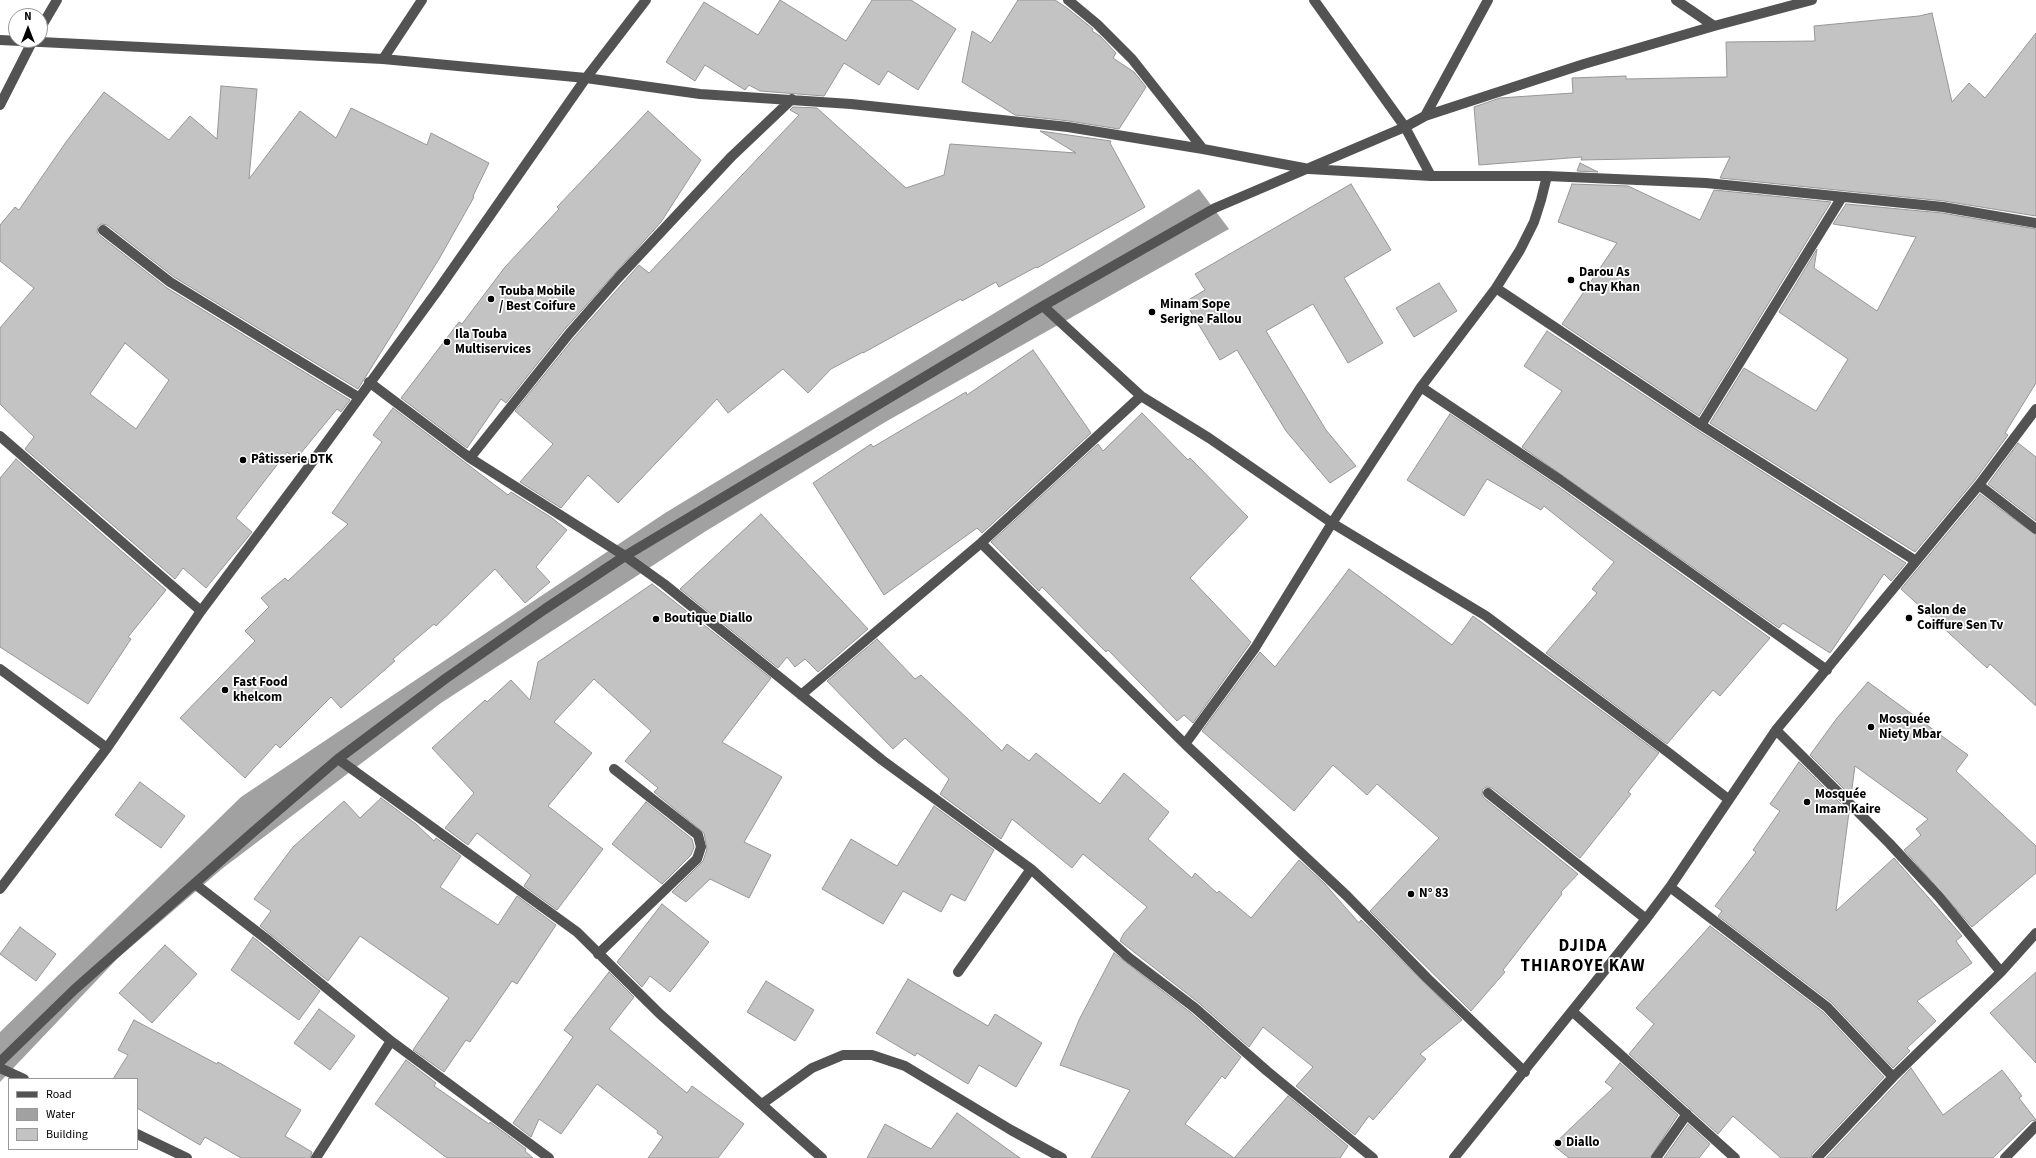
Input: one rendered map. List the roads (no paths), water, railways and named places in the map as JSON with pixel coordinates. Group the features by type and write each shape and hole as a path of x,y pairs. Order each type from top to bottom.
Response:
{"street":[{"path":"382,59 422,0"},
{"path":"1,884 107,748 201,611 438,290 586,78 646,0"},
{"path":"1068,0 1097,24 1132,59 1203,149"},
{"path":"1314,0 1405,127 1431,176"},
{"path":"1425,116 1488,0"},
{"path":"1676,0 1714,26"},
{"path":"0,1062 75,989 252,833 338,760 445,679 545,609 625,556 1043,306 1215,208 1309,170 1405,127 1425,116 1584,64 1714,26 1812,0"},
{"path":"48,15 56,1"},
{"path":"48,42 382,59 586,78 700,94 792,99 1068,127 1203,149 1309,170 1431,176 1546,176 1706,183 1943,207 2036,223"},
{"path":"0,105 29,48"},
{"path":"470,458 569,334 624,272 732,156 792,99"},
{"path":"1185,744 1255,648 1332,523 1421,387 1496,288 1520,250 1534,222 1541,200 1546,176"},
{"path":"1701,425 1842,197"},
{"path":"102,230 170,282 358,398"},
{"path":"1496,288 1701,425 1916,561"},
{"path":"1043,306 1141,396 1209,438 1332,523 1486,616 1669,752 1728,799"},
{"path":"369,382 470,458 625,556 664,584 882,760 1031,869 1128,957 1195,1008 1266,1071 1373,1158"},
{"path":"1421,387 1560,480 1826,670"},
{"path":"801,695 981,542 1141,396"},
{"path":"1454,1158 1525,1072 1646,919 1776,730 1980,484 2036,409"},
{"path":"0,436 201,611"},
{"path":"1980,484 2036,529"},
{"path":"981,542 1185,744 1347,896 1427,978 1525,1072"},
{"path":"0,669 107,748"},
{"path":"1776,730 1904,859 1939,897 2001,972"},
{"path":"338,760 572,928 660,1014 822,1158"},
{"path":"598,954 697,859 701,847 698,836 614,769"},
{"path":"1488,793 1646,919"},
{"path":"958,972 1031,869"},
{"path":"195,884 269,941 391,1041 549,1158"},
{"path":"1670,886 1826,1007 1893,1077"},
{"path":"1817,1158 1893,1077 2001,972 2036,933"},
{"path":"1573,1012 1735,1158"},
{"path":"316,1158 391,1041"},
{"path":"762,1104 812,1068 843,1055 872,1055 905,1066 1011,1130 1062,1158"},
{"path":"0,1068 22,1078"},
{"path":"1656,1158 1687,1114"},
{"path":"2005,1158 2036,1126"},
{"path":"138,1134 187,1158"}],"water":[{"path":"1199,189 1229,229 887,421 706,531 441,703 223,868 118,958 0,1082 0,1032 241,797 665,513"}],"place":[{"name":"Darou As Chay Khan","path":"1571,280"},
{"name":"Touba Mobile / Best Coifure","path":"491,299"},
{"name":"Minam Sope Serigne Fallou","path":"1152,312"},
{"name":"Ila Touba Multiservices","path":"447,342"},
{"name":"Pâtisserie DTK","path":"243,460"},
{"name":"Salon de Coiffure Sen Tv","path":"1909,618"},
{"name":"Boutique Diallo","path":"656,619"},
{"name":"Fast Food khelcom","path":"225,690"},
{"name":"Mosquée Niety Mbar","path":"1871,727"},
{"name":"Mosquée Imam Kaire","path":"1807,802"},
{"name":"N° 83","path":"1411,894"},
{"name":"Diallo","path":"1558,1143"}],"district":[{"name":"DJIDA THIAROYE KAW","path":"1583,957"}]}
